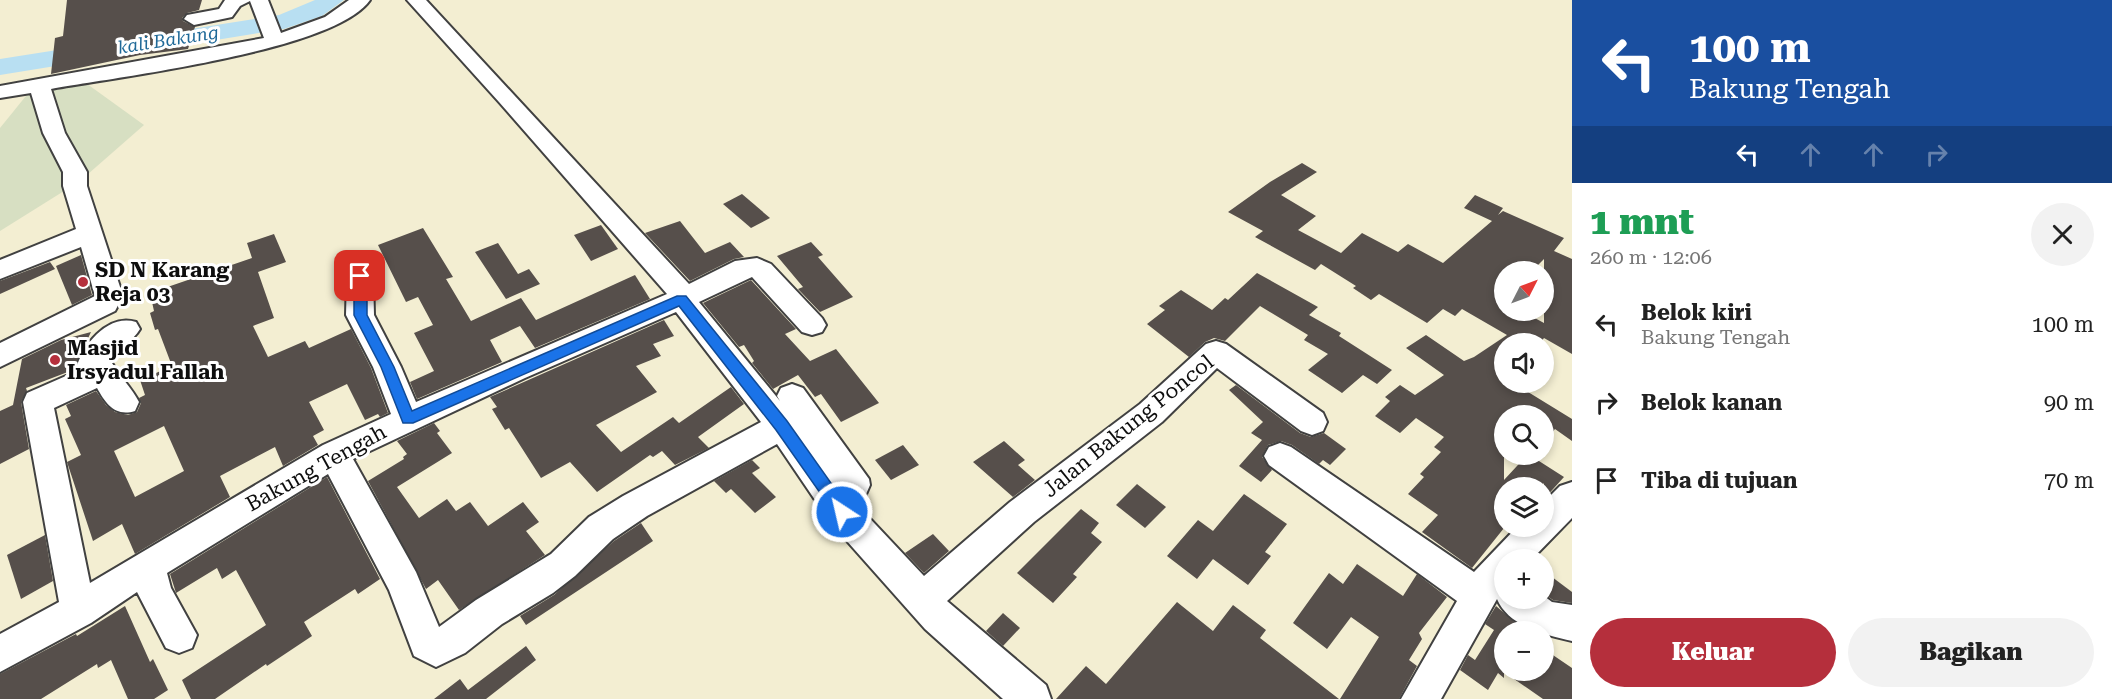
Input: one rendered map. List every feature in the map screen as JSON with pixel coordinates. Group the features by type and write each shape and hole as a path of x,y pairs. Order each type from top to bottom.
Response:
{"street":[{"path":"195,19 225,13 232,3 241,0"},
{"path":"259,0 272,33"},
{"path":"0,92 332,21 361,0"},
{"path":"416,0 507,97 683,298 787,411 842,512 938,617 1032,699"},
{"path":"0,356 105,304 110,296 75,186 75,172 54,133 39,85"},
{"path":"0,270 90,233"},
{"name":"Bakung Tengah","path":"0,654 78,611 147,566 334,454 683,298 744,268 757,267 812,325"},
{"path":"360,276 360,315 387,367 408,419"},
{"path":"102,371 89,372 93,356 108,340 126,329"},
{"name":"Jalan Bakung Poncol","path":"923,600 1022,512 1151,413 1216,352 1312,422"},
{"path":"102,371 114,392 124,402"},
{"path":"78,611 38,402 58,395 102,371"},
{"path":"334,454 404,584 427,644 436,649 563,565 601,528 787,411"},
{"path":"1280,456 1494,579"},
{"path":"1554,513 1572,496"},
{"path":"147,566 156,595 179,635"},
{"path":"1420,699 1494,591"},
{"path":"1534,609 1546,618 1572,623"}],"shaded area":[{"path":"0,0 1572,0 1572,699 0,699"}],"green space":[{"path":"83,81 144,125 80,181 0,231 0,128 30,91"}],"building":[{"path":"67,0 202,0 199,10 187,13 182,18 183,21 195,27 188,49 140,55 51,74 55,38 63,36"},
{"path":"1302,163 1317,172 1281,195 1316,216 1298,230 1341,253 1362,233 1398,252 1408,244 1443,263 1492,221 1464,208 1475,195 1503,208 1498,215 1503,211 1564,238 1554,251 1572,259 1572,354 1554,344 1554,333 1504,333 1462,309 1455,316 1443,309 1427,323 1379,294 1371,300 1353,288 1356,286 1321,264 1315,270 1255,237 1263,231 1228,212 1270,182"},
{"path":"742,194 770,218 751,228 723,204"},
{"path":"680,221 705,253 730,242 744,257 734,259 690,281 645,233"},
{"path":"601,225 618,249 591,261 574,235"},
{"path":"423,228 453,277 446,279 471,321 521,298 536,320 635,275 650,299 535,348 520,326 490,340 502,362 417,399 410,382 434,371 414,333 433,325 418,297 406,302 378,245"},
{"path":"274,234 286,262 258,272 274,318 253,326 268,357 305,341 309,348 351,329 371,368 388,413 380,417 378,414 365,420 347,384 309,402 324,430 313,436 318,445 283,466 275,447 220,476 230,497 135,554 122,524 93,541 67,462 81,455 65,419 71,416 66,405 96,391 106,405 115,412 128,415 137,412 141,403 139,398 145,395 140,380 172,366 158,329 155,330 150,313 154,311 150,293 252,258 247,243","holes":["164,426 184,471 135,497 114,451"]},
{"path":"811,242 823,255 818,257 853,297 820,312 798,289 803,287 777,256"},
{"path":"498,243 518,274 529,269 540,284 506,299 475,252"},
{"path":"81,255 92,295 72,305 56,266"},
{"path":"50,262 55,269 0,294 0,281"},
{"path":"1257,273 1318,307 1309,315 1341,333 1339,336 1392,370 1377,384 1363,375 1342,393 1308,370 1328,354 1304,340 1308,335 1260,306 1225,341 1214,338 1205,342 1189,357 1147,324 1165,310 1159,306 1181,290 1212,310 1225,298 1228,300"},
{"path":"751,280 796,329 785,334 810,361 836,349 879,403 841,422 821,394 815,397 798,375 773,389 752,363 754,361 744,345 739,347 703,303"},
{"path":"664,320 674,336 653,344 661,356 636,366 657,392 596,425 621,452 673,417 679,423 731,387 744,404 698,437 709,448 675,465 662,451 653,457 650,455 597,492 570,462 541,478 509,428 505,430 492,409 497,407 490,397"},
{"path":"91,332 73,370 26,388 27,391 21,402 29,449 0,464 0,411 13,405 22,359 61,340"},
{"path":"1426,335 1464,361 1494,344 1494,393 1530,393 1549,405 1494,405 1494,465 1504,465 1504,477 1494,477 1494,537 1497,537 1472,568 1422,532 1438,515 1408,494 1424,477 1420,474 1441,452 1434,447 1444,437 1416,418 1400,433 1375,416 1390,401 1385,397 1400,385 1415,395 1444,375 1406,348"},
{"path":"1236,385 1300,433 1311,437 1324,433 1346,449 1330,465 1323,460 1319,464 1292,445 1281,441 1268,445 1262,457 1272,470 1261,482 1239,466 1262,440 1251,433 1263,422 1229,390"},
{"path":"1554,408 1572,419 1572,441 1555,429"},
{"path":"434,423 440,431 437,433 452,453 397,487 419,518 447,499 456,511 470,502 488,526 523,502 539,522 526,531 545,555 459,610 438,580 426,589 368,481 404,459 403,457 407,454 397,441"},
{"path":"1004,441 1025,460 1018,465 1035,480 1013,497 973,462"},
{"path":"903,445 919,465 891,480 875,460"},
{"path":"752,460 760,468 752,473 776,497 755,513 731,489 726,493 714,481"},
{"path":"1518,465 1545,465 1564,477 1554,488 1554,477 1507,477"},
{"path":"327,477 380,579 358,594 355,589 304,622 312,636 267,666 266,664 215,699 191,699 182,680 266,625 236,570 222,579 217,568 176,593 170,574"},
{"path":"1137,484 1166,507 1145,528 1116,505"},
{"path":"1244,494 1287,524 1265,552 1271,556 1248,585 1213,559 1197,579 1167,556 1198,520 1213,531"},
{"path":"1081,509 1099,523 1091,533 1102,542 1073,574 1077,577 1053,603 1017,573"},
{"path":"641,523 653,541 526,625 520,616 554,595 614,541"},
{"path":"933,534 949,551 924,573 905,553"},
{"path":"45,535 53,581 21,599 7,555"},
{"path":"1357,564 1403,596 1417,574 1447,597 1419,633 1422,639 1409,660 1417,666 1399,699 1340,699 1379,637 1351,617 1327,649 1293,623 1329,573 1343,584"},
{"path":"1554,578 1572,592 1572,603 1554,600"},
{"path":"1177,602 1213,631 1233,605 1266,630 1260,638 1339,699 1056,699 1086,666 1106,684"},
{"path":"125,606 150,662 153,659 168,690 154,699 128,699 111,660 98,668 97,664 41,699 0,699 0,674 76,634 77,636"},
{"path":"1494,609 1499,609 1513,621 1494,621 1494,630 1485,624"},
{"path":"1003,613 1020,628 1003,646 986,631"},
{"path":"1494,630 1494,680 1488,690 1460,670 1468,655 1475,660"},
{"path":"526,646 536,660 486,699 434,699 460,679 468,690"},
{"path":"1554,656 1572,668 1572,699 1543,699 1517,681 1554,681"}],"waterway":[{"name":"kali Bakung","path":"0,67 284,22 313,11 332,0"}],"place":[{"name":"SD N Karang Reja 03","path":"83,282"},
{"name":"Masjid Irsyadul Fallah","path":"55,360"}],"route":[{"path":"360,276 360,315 387,367 408,419 515,370 681,299 782,426 842,512"}]}
